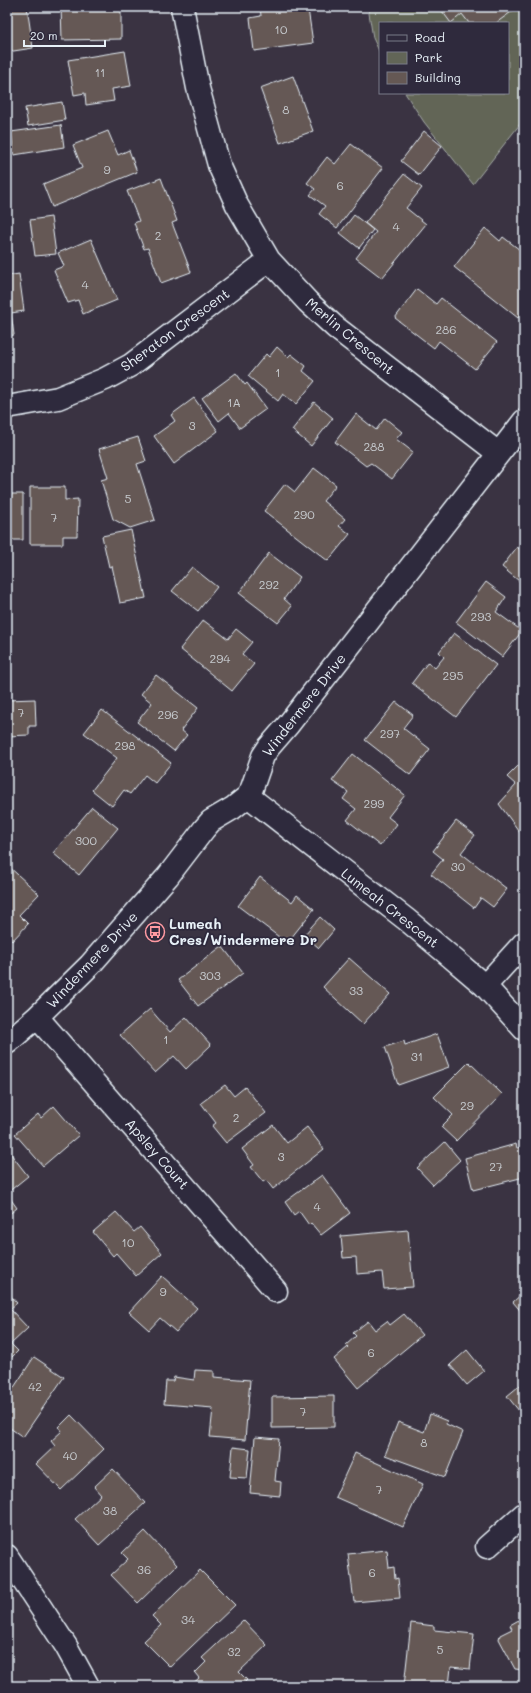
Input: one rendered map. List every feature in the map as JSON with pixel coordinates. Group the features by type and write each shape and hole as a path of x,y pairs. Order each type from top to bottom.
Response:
{"street":[{"name":"Merlin Crescent","path":"182,7 198,88 220,165 237,205 269,260 308,302 335,327 498,453"},
{"name":"Sheraton Crescent","path":"7,406 58,398 105,379 130,365 269,260"},
{"name":"Windermere Drive","path":"7,1043 37,1017 90,965 186,854 204,829 212,821 233,808 248,796 263,756 269,747 524,421"},
{"name":"Lumeah Crescent","path":"248,796 407,920 485,986 524,1029"},
{"path":"485,986 524,943"},
{"name":"Apsley Court","path":"37,1017 276,1291"},
{"path":"487,1547 524,1514"},
{"path":"7,1556 66,1646 88,1686"}],"green space":[{"path":"368,7 524,7 524,119 473,184 424,122 406,94 509,94 509,22 379,22 379,51 373,38"}],"building":[{"path":"7,7 27,7 33,48 7,52"},
{"path":"61,7 121,7 121,39 62,40"},
{"path":"260,7 295,7 295,11 308,9 313,43 254,51 250,18 261,16"},
{"path":"439,7 518,7 497,22 468,22 462,14 450,22"},
{"path":"125,51 131,86 112,89 114,101 86,105 85,93 74,95 68,60"},
{"path":"293,76 313,131 280,143 260,88"},
{"path":"62,102 65,120 28,126 25,108"},
{"path":"61,125 64,147 14,155 11,132"},
{"path":"108,131 118,155 129,150 137,172 52,207 43,184 82,168 73,145"},
{"path":"424,131 442,146 419,175 401,161"},
{"path":"351,144 383,168 337,228 319,214 325,206 310,195 315,189 307,183 327,157 335,164"},
{"path":"404,174 422,188 406,208 426,224 382,278 356,258 376,232 365,223"},
{"path":"161,178 177,221 172,223 191,272 161,283 148,248 144,249 134,223 139,221 127,191"},
{"path":"354,215 373,230 359,248 340,233"},
{"path":"51,217 56,254 35,256 30,220"},
{"path":"485,228 500,241 503,237 524,253 524,309 518,318 454,267"},
{"path":"91,239 117,300 83,314 78,300 68,303 54,270 64,266 58,253"},
{"path":"19,274 24,311 11,313 14,335 7,336 7,276"},
{"path":"417,289 436,304 441,298 497,342 475,369 439,341 434,348 395,318"},
{"path":"277,347 288,357 291,354 306,366 303,371 315,381 296,404 283,394 278,401 248,376 266,354 269,357"},
{"path":"236,373 245,385 247,383 266,409 240,428 229,413 219,421 202,398"},
{"path":"194,398 218,431 174,464 154,436 175,421 171,415"},
{"path":"314,402 333,418 311,446 292,430"},
{"path":"356,414 376,430 385,418 402,432 396,439 413,452 392,479 371,463 366,466 335,442"},
{"path":"138,437 146,461 137,464 155,520 130,528 113,519 101,480 108,478 99,449"},
{"path":"314,468 336,485 323,501 345,519 339,526 350,534 328,561 264,511 285,484 295,492"},
{"path":"30,487 65,487 65,500 78,499 77,536 63,536 63,544 30,544"},
{"path":"7,494 23,494 23,540 7,540"},
{"path":"131,530 146,598 120,603 112,566 109,567 102,536"},
{"path":"517,547 524,553 524,585 502,567"},
{"path":"269,553 300,577 284,599 292,606 278,623 239,593"},
{"path":"192,567 217,587 198,611 172,591"},
{"path":"486,582 506,597 496,612 522,631 502,657 456,622"},
{"path":"203,620 228,639 236,629 252,642 242,654 254,664 232,691 180,649"},
{"path":"454,633 496,665 456,717 412,683 428,662 435,668 444,657 439,652"},
{"path":"156,675 198,708 181,730 187,735 174,751 137,722 152,703 141,694"},
{"path":"35,699 36,726 29,726 29,735 7,736 7,700"},
{"path":"396,702 413,715 403,728 430,749 410,775 365,740"},
{"path":"102,710 171,763 155,783 145,775 130,794 124,790 112,806 92,790 117,758 84,733"},
{"path":"353,754 405,795 388,817 397,824 380,846 347,820 356,809 343,799 348,792 332,781"},
{"path":"524,760 524,838 499,804 516,785 507,777"},
{"path":"92,807 118,828 79,875 53,853"},
{"path":"456,821 475,835 461,853 507,889 493,907 481,898 474,908 431,874 443,859 433,851"},
{"path":"7,865 39,894 19,915 28,924 12,941 7,936"},
{"path":"260,877 292,902 297,895 314,909 287,943 238,906"},
{"path":"320,917 334,930 319,948 304,935"},
{"path":"222,946 243,973 198,1006 178,980"},
{"path":"349,958 390,994 363,1024 323,987"},
{"path":"150,1009 170,1032 186,1017 211,1045 186,1069 174,1056 155,1073 120,1035"},
{"path":"437,1034 449,1067 398,1085 385,1047 404,1041 405,1045"},
{"path":"469,1062 502,1094 456,1141 441,1127 453,1115 434,1097"},
{"path":"225,1085 234,1096 245,1087 266,1113 226,1143 212,1126 216,1123 201,1103"},
{"path":"54,1106 79,1135 43,1166 15,1134 38,1114 41,1118"},
{"path":"273,1125 287,1143 307,1127 324,1149 273,1189 266,1180 263,1182 251,1167 254,1165 242,1149"},
{"path":"445,1142 460,1160 433,1185 417,1168"},
{"path":"516,1144 517,1148 524,1147 524,1177 473,1190 465,1158"},
{"path":"7,1149 28,1176 7,1193"},
{"path":"322,1175 350,1213 321,1235 311,1223 309,1225 299,1211 294,1215 285,1202"},
{"path":"7,1194 17,1208 7,1216"},
{"path":"116,1212 134,1232 140,1227 162,1253 136,1276 116,1253 113,1256 93,1232"},
{"path":"408,1230 413,1287 384,1289 382,1272 357,1274 356,1257 343,1258 341,1236"},
{"path":"162,1276 197,1308 176,1332 160,1318 149,1330 129,1312"},
{"path":"7,1292 17,1303 10,1309 28,1328 11,1344 18,1351 7,1362"},
{"path":"524,1292 524,1315 513,1302"},
{"path":"404,1314 422,1335 358,1388 334,1359 348,1347 346,1345 356,1336 353,1333 368,1321 375,1330 387,1321 390,1325"},
{"path":"467,1350 484,1371 467,1385 450,1365"},
{"path":"34,1357 64,1377 23,1437 7,1426 7,1398"},
{"path":"195,1370 214,1371 214,1377 250,1380 245,1440 210,1437 213,1408 164,1404 166,1381 173,1381 174,1377 194,1380"},
{"path":"524,1382 524,1417 507,1396"},
{"path":"334,1396 334,1427 272,1428 272,1397"},
{"path":"430,1414 447,1421 446,1424 463,1432 445,1477 385,1455 398,1422 424,1432"},
{"path":"71,1415 104,1449 61,1490 36,1464 55,1446 51,1441 62,1431 59,1427"},
{"path":"255,1437 279,1439 275,1481 281,1482 280,1496 250,1493"},
{"path":"233,1447 250,1449 247,1478 230,1477"},
{"path":"355,1453 423,1484 403,1527 335,1497"},
{"path":"113,1469 145,1503 99,1545 75,1519 101,1495 94,1487"},
{"path":"145,1531 177,1565 138,1603 111,1575 128,1559 122,1553"},
{"path":"387,1550 389,1568 394,1567 395,1579 398,1578 400,1598 354,1602 348,1554"},
{"path":"200,1570 235,1605 170,1667 144,1641 161,1625 152,1616"},
{"path":"524,1617 524,1670 515,1669 499,1639 500,1635 512,1629 510,1625"},
{"path":"243,1620 267,1645 239,1672 247,1680 241,1686 190,1686 199,1678 195,1673 206,1662 202,1658"},
{"path":"411,1623 434,1626 434,1630 474,1634 470,1669 451,1667 449,1686 404,1686"}],"place":[{"name":"Lumeah Cres/Windermere Dr","path":"155,932"}]}
